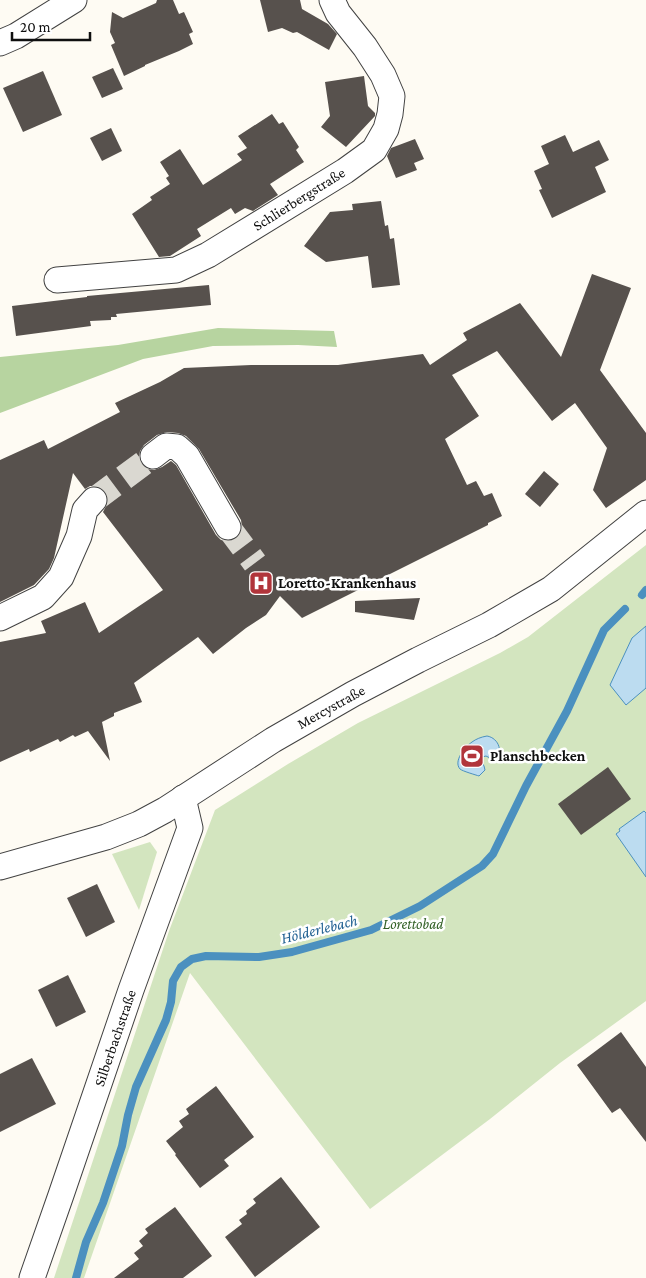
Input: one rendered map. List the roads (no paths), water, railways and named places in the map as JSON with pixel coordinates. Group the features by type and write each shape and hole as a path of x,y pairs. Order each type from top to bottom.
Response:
{"street":[{"path":"0,43 16,36 74,0"},
{"name":"Schlierbergstraße","path":"57,280 176,270 208,255 345,171 374,150 386,130 392,96 383,74 365,47 338,13 332,0"},
{"path":"153,456 166,446 177,447 187,456 228,526"},
{"path":"0,618 43,597 60,576 79,536 85,510 94,500"},
{"name":"Mercystraße","path":"0,867 106,837 139,824 184,798 273,740 353,694 490,625 551,589 646,513"},
{"name":"Silberbachstraße","path":"32,1278 131,990 190,828 184,798"}],"water":[{"path":"646,626 646,688 626,705 610,685 632,638"},
{"name":"Planschbecken","path":"487,736 495,740 499,746 496,757 492,759 486,756 482,757 481,761 485,770 479,776 460,769 458,762 463,751 469,744"},
{"path":"644,811 646,813 646,877 616,834 620,831 619,829"}],"waterway":[{"name":"Hölderlebach","path":"642,595 646,590"},
{"name":"Hölderlebach","path":"76,1278 86,1242 103,1203 122,1146 136,1087 166,1020 171,1002 173,981 181,967 192,959 206,956 259,957 292,952 371,930 420,906 482,866 493,854 526,786 567,711 604,630 625,609"}],"tunnel":[{"path":"94,500 153,456"},
{"path":"228,527 255,563"}],"place":[{"name":"Loretto-Krankenhaus","path":"261,583"},
{"name":"Planschbecken","path":"472,756"}],"park label":[{"name":"Lorettobad","path":"413,924"}]}
